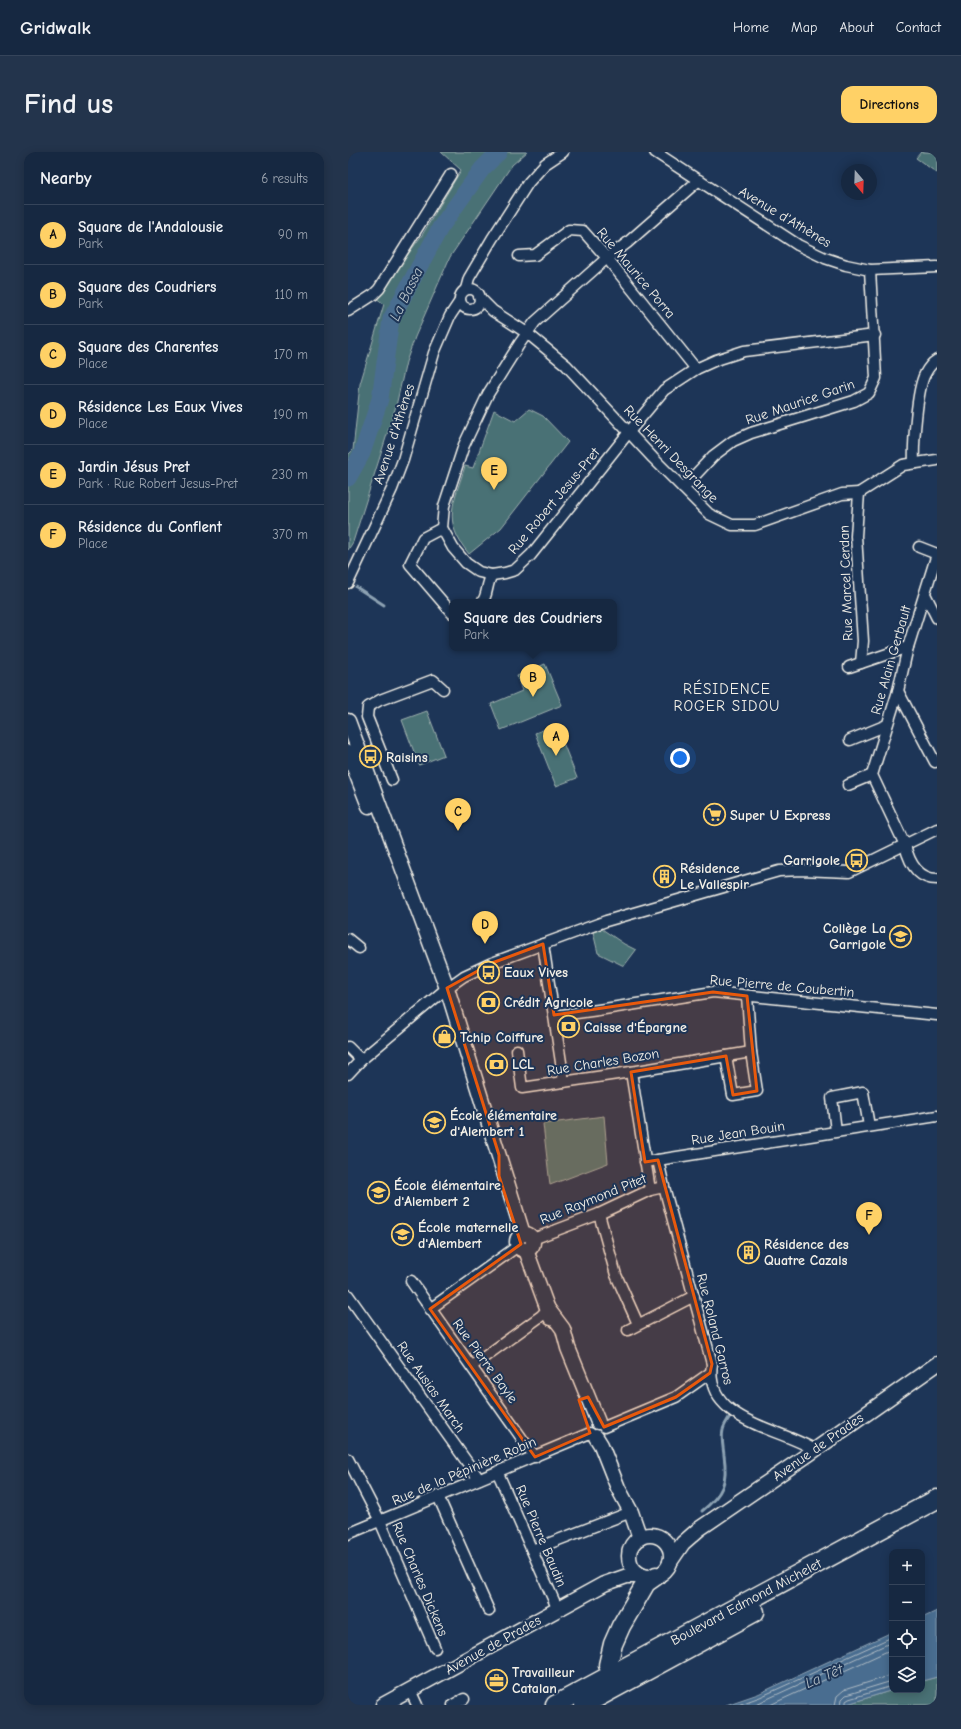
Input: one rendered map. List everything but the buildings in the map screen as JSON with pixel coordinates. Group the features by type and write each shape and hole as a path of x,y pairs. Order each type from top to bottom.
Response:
{"highway":[{"name":"Boulevard Edmond Michelet","path":"555,1705 937,1499"},
{"name":"Boulevard Edmond Michelet","path":"584,1705 937,1513"},
{"path":"608,1665 613,1644 621,1626 650,1576"}],"main road":[{"path":"349,725 447,988 499,1155 499,1176 525,1242 535,1257 540,1288 548,1309 563,1329 568,1348 580,1378 583,1402 609,1452 611,1472 631,1512 640,1538"},
{"path":"349,755 391,860 405,877"},
{"name":"Avenue de Prades","path":"670,1562 683,1543 699,1529 937,1364"},
{"name":"Avenue de Prades","path":"664,1541 699,1529"},
{"path":"651,1536 664,1541 670,1550 670,1562 666,1570 650,1576 634,1569 630,1558 632,1546 640,1538 651,1536"},
{"name":"Avenue de Prades","path":"604,1584 630,1558"},
{"name":"Avenue de Prades","path":"383,1705 604,1584 627,1576 650,1576"}],"street":[{"path":"473,292 462,292 467,305 478,303 473,292 472,273 492,239 528,183 545,164 563,152"},
{"name":"Avenue d'Athènes","path":"655,152 798,245 825,258 846,265 870,270 937,267"},
{"path":"348,311 373,295 379,289 451,174"},
{"path":"485,599 488,581 492,575 479,572 466,563 453,548 442,528 444,506 464,445 488,394 527,333 551,307 607,258 627,243 698,180"},
{"name":"Rue Maurice Porra","path":"519,256 535,255 570,230 582,231 607,258 696,369"},
{"name":"Rue Maurice Garin","path":"683,488 713,456 733,441 751,432 854,401 869,394 876,378 875,335 870,270"},
{"name":"Rue Henri Desgrange","path":"473,292 493,311 527,333 566,365 653,458 709,514 732,525 755,525 842,494 859,493"},
{"name":"Avenue d'Athènes","path":"348,582 382,512 397,474 434,353 450,316 467,305"},
{"name":"Rue Henri Desgrange","path":"467,305 493,311"},
{"name":"Rue Robert Jesus-Pret","path":"492,575 505,574 515,570 531,554 664,390 696,369 716,360 744,352 875,335"},
{"path":"914,463 920,389 924,375 937,360"},
{"path":"859,493 904,465 937,460"},
{"name":"Rue Marcel Cerdan","path":"859,493 856,536 863,641 861,663"},
{"path":"442,528 423,538 410,564 449,610"},
{"path":"919,547 937,554"},
{"name":"Rue Alain Gerbault","path":"872,775 898,691 908,647 937,554"},
{"name":"Avenue d'Athènes","path":"348,570 359,557"},
{"path":"925,594 937,618"},
{"path":"849,667 908,647"},
{"path":"392,780 367,717 368,707 380,700 433,680 443,689"},
{"path":"898,691 935,762"},
{"path":"850,740 887,725"},
{"path":"848,785 872,775 906,845 907,856 921,875 937,880"},
{"path":"348,1074 362,1060 447,988 464,976 543,944 606,921 779,871 802,870 849,872 937,829"},
{"path":"348,939 359,948"},
{"path":"543,944 564,1082"},
{"name":"Rue Pierre de Coubertin","path":"554,1015 598,1010 713,992 937,1015"},
{"path":"726,1056 732,1095 757,1092 751,1052 747,996"},
{"path":"348,1047 362,1060"},
{"name":"Rue Charles Bozon","path":"517,1050 522,1088 751,1052"},
{"path":"631,1072 650,1190"},
{"path":"836,1131 832,1098 863,1092 869,1126"},
{"name":"Rue Jean Bouin","path":"645,1162 937,1116"},
{"name":"Rue Roland Garros","path":"658,1160 712,1364 710,1373 716,1393 729,1408 746,1420 779,1435 803,1442 815,1450"},
{"name":"Rue Raymond Pitet","path":"430,1309 525,1242 599,1214 650,1190 664,1187"},
{"path":"599,1214 616,1275 638,1324"},
{"name":"Rue Pierre Bayle","path":"411,1281 535,1457"},
{"name":"Rue Ausias March","path":"348,1295 479,1479"},
{"path":"628,1330 694,1296"},
{"path":"472,1366 541,1316 548,1309"},
{"name":"Rue de la Pépinière Robin","path":"348,1534 479,1479 498,1473 676,1396 710,1373"},
{"name":"Rue Charles Dickens","path":"348,1459 380,1521 435,1648"},
{"name":"Rue Pierre Baudin","path":"498,1473 558,1610"},
{"path":"438,1496 489,1611"},
{"path":"532,1550 631,1512"},
{"path":"410,1690 418,1705"},
{"path":"454,1705 464,1699"}],"highlighted area":[{"path":"543,944 554,1015 713,992 747,996 757,1091 733,1095 726,1056 631,1072 645,1162 658,1160 712,1364 710,1373 676,1397 604,1427 588,1397 579,1400 590,1433 535,1457 430,1309 521,1244 499,1176 499,1155 447,988 492,963"}],"green space":[{"path":"441,152 527,152 512,165 450,257 415,337 406,362 396,406 353,542 348,550 348,455 353,450 360,384 384,304 376,298 422,235 461,170"},
{"path":"921,152 937,152 937,173 916,158"},
{"path":"529,409 543,416 568,442 501,528 469,554 460,542 455,531 452,511 465,466 473,468 494,410 515,421"},
{"path":"545,664 562,705 501,730 491,704 522,691 517,676"},
{"path":"427,711 444,755 419,765 402,720"},
{"path":"556,725 577,778 556,786 535,733"},
{"path":"457,801 463,804 466,810 463,816 457,819 451,816 448,810 451,804"},
{"path":"602,929 624,944 636,950 624,966 598,953 593,932"},
{"path":"604,1116 608,1163 550,1185 543,1124"},
{"path":"937,1677 937,1705 844,1705 889,1691 889,1693 925,1693 925,1680"}],"water":[{"path":"937,1611 937,1677 925,1680 925,1621 925,1617"},
{"name":"La Têt","path":"889,1633 889,1691 844,1705 726,1705 758,1694"}],"waterway":[{"name":"La Bassa","path":"348,478 362,453 380,399 391,319 440,228 482,169 499,152"},
{"path":"356,587 384,605"},
{"path":"702,1511 715,1499 722,1487 725,1473 722,1433 730,1416"}],"place":[{"name":"Jardin Jésus Pret","path":"494,490"},
{"name":"Square des Coudriers","path":"533,697"},
{"name":"Square de l'Andalousie","path":"556,756"},
{"name":"Raisins","path":"370,757"},
{"name":"Super U Express","path":"715,815"},
{"name":"Square des Charentes","path":"458,831"},
{"name":"Garrigole","path":"856,860"},
{"name":"Résidence Le Vallespir","path":"664,876"},
{"name":"Collège La Garrigole","path":"901,936"},
{"name":"Résidence Les Eaux Vives","path":"485,944"},
{"name":"Eaux Vives","path":"488,972"},
{"name":"Crédit Agricole","path":"489,1002"},
{"name":"Caisse d'Épargne","path":"569,1027"},
{"name":"Tchip Coiffure","path":"445,1037"},
{"name":"LCL","path":"496,1064"},
{"name":"École élémentaire d'Alembert 1","path":"434,1123"},
{"name":"École élémentaire d'Alembert 2","path":"379,1193"},
{"name":"École maternelle d'Alembert","path":"402,1235"},
{"name":"Résidence du Conflent","path":"869,1235"},
{"name":"Résidence des Quatre Cazals","path":"748,1252"},
{"name":"Travailleur Catalan","path":"497,1680"}],"district":[{"name":"RÉSIDENCE ROGER SIDOU","path":"727,698"}]}
